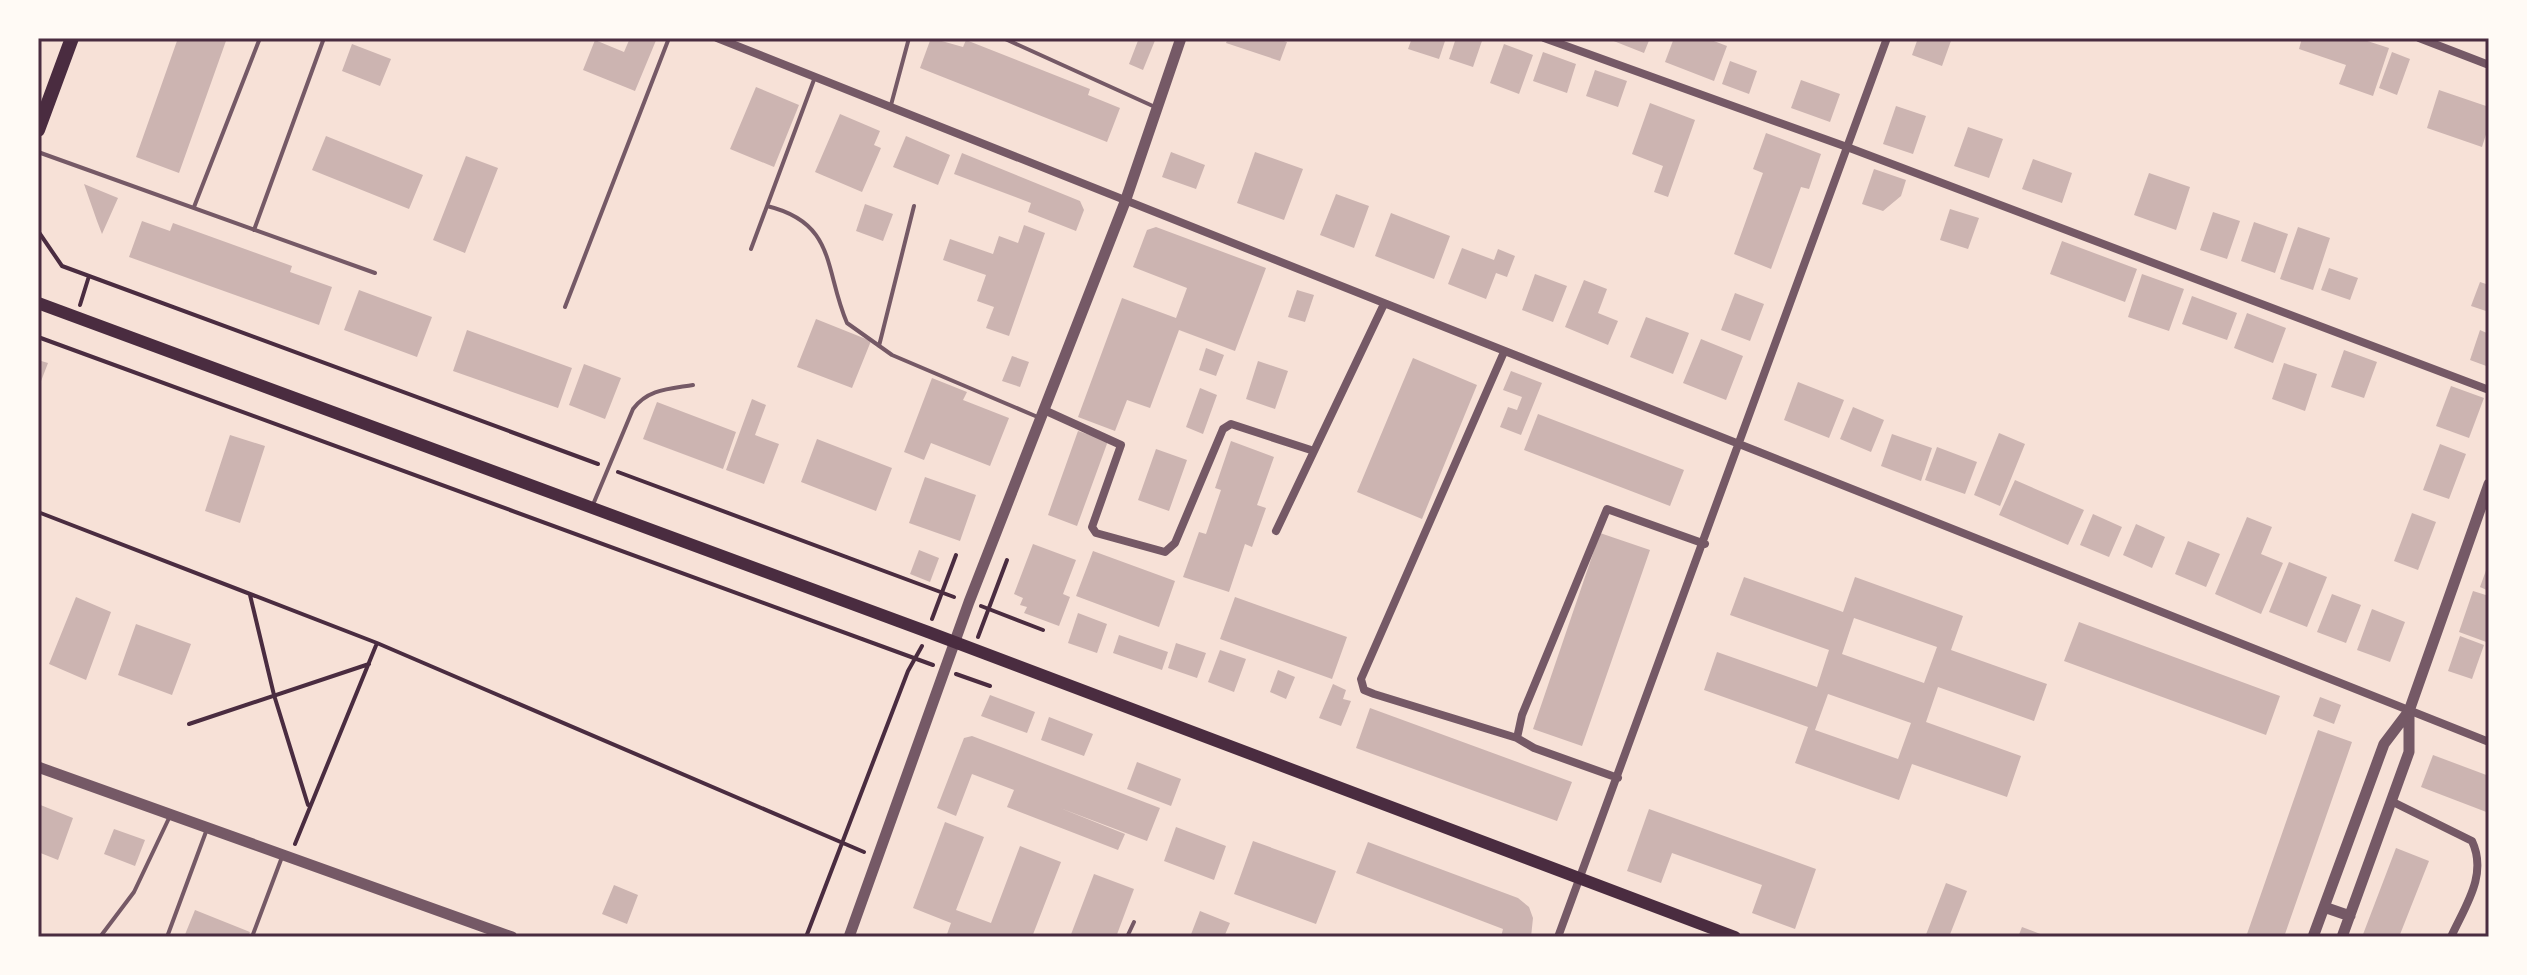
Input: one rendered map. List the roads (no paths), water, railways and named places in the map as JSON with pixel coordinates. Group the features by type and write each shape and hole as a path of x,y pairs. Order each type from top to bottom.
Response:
{"highway":[{"path":"38,130 72,38"}],"main road":[{"path":"38,303 928,632 1735,937"}],"street":[{"path":"717,38 2489,742"},
{"path":"849,937 954,643 1125,202 1181,38"},
{"path":"1544,38 1847,147 2489,390"},
{"path":"1558,937 1741,446 1887,38"},
{"path":"2419,38 2489,65"},
{"path":"1276,531 1384,304"},
{"path":"1504,352 1361,679 1364,690 1374,694 1517,738 1534,748 1618,778"},
{"path":"1042,414 1121,445 1092,527 1096,533 1165,552 1175,543 1223,429 1231,424 1314,451"},
{"path":"2313,937 2384,744 2409,711 2489,484"},
{"path":"1517,738 1522,715 1607,509 1705,544"},
{"path":"2342,937 2409,752 2409,711"},
{"path":"38,767 512,937"},
{"path":"2393,802 2472,841 2478,852 2480,873 2451,937"},
{"path":"2324,907 2350,916"}],"lane":[{"path":"194,208 260,38"},
{"path":"254,230 324,38"},
{"path":"565,307 669,38"},
{"path":"890,108 909,38"},
{"path":"1003,38 1157,108"},
{"path":"751,249 815,77"},
{"path":"38,152 375,273"},
{"path":"767,206 792,212 814,232 832,264 847,323 892,355 1042,414"},
{"path":"879,346 914,206"},
{"path":"591,509 641,399 651,392 693,385"},
{"path":"100,937 134,892 171,814"},
{"path":"167,937 208,827"},
{"path":"252,937 287,855"},
{"path":"1127,937 1134,922"}]}
